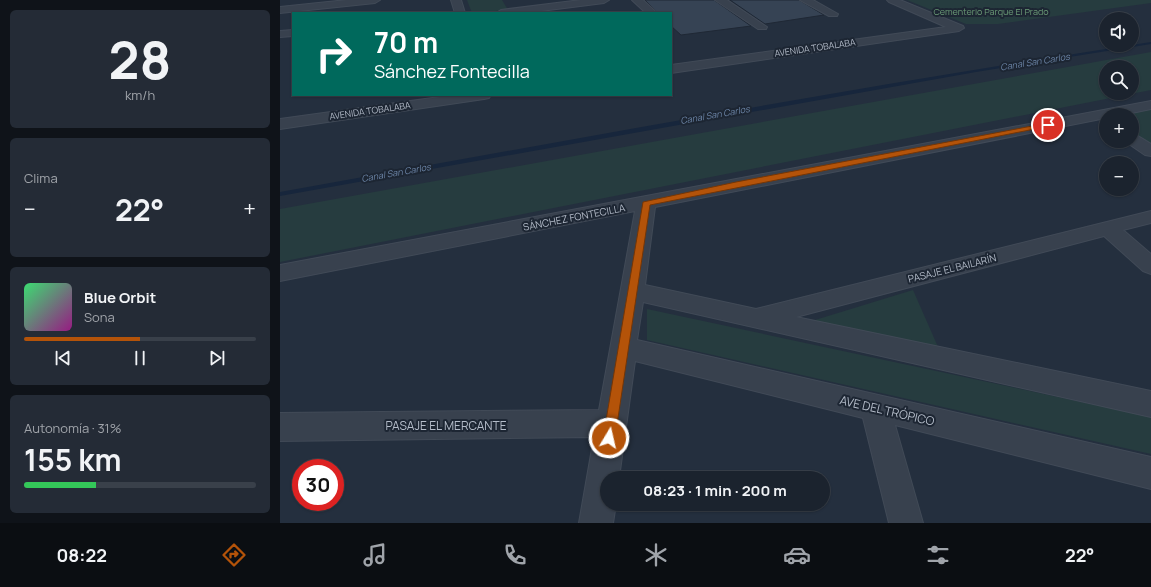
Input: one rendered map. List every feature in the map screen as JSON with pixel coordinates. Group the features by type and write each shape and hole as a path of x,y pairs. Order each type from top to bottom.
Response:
{"street":[{"path":"280,10 375,0"},
{"path":"456,0 460,12"},
{"path":"515,12 559,9 604,0"},
{"path":"637,0 651,12"},
{"path":"720,0 762,27"},
{"path":"805,0 833,14"},
{"name":"AVENIDA TOBALABA","path":"672,69 959,28 892,0"},
{"path":"280,34 292,33"},
{"name":"AVENIDA TOBALABA","path":"280,124 477,96"},
{"name":"SÁNCHEZ FONTECILLA","path":"1139,108 1151,105"},
{"name":"SÁNCHEZ FONTECILLA","path":"280,273 646,204 736,185 1099,119"},
{"path":"1139,143 1151,150"},
{"path":"596,523 646,204"},
{"name":"PASAJE EL BAILARÍN","path":"754,318 1151,217"},
{"path":"1108,228 1151,266"},
{"path":"632,291 1151,404"},
{"name":"AVE DEL TRÓPICO","path":"624,348 1151,473"},
{"path":"875,408 906,523"},
{"name":"PASAJE EL MERCANTE","path":"280,427 568,425 611,423"}],"green space":[{"path":"467,0 502,0 508,10 484,12 472,12"},
{"name":"Cementerio Parque El Prado","path":"907,0 1151,0 1151,3 998,24 966,24"},
{"path":"1151,52 1151,90 1139,92 1139,60 1107,60"},
{"path":"1099,61 1099,100 1100,100 280,262 280,209"},
{"path":"1151,109 1151,145 1139,138 1139,111"},
{"path":"913,290 938,347 802,324"},
{"path":"647,309 1151,417 1151,454 647,340"}],"building":[{"path":"645,0 714,0 751,26 681,35 672,27 672,12 657,12"},
{"path":"730,0 799,0 824,15 765,24"}],"waterway":[{"name":"Canal San Carlos","path":"280,194 976,70 1151,43"}],"route":[{"path":"609,438 646,204 736,185 1048,125"}]}
